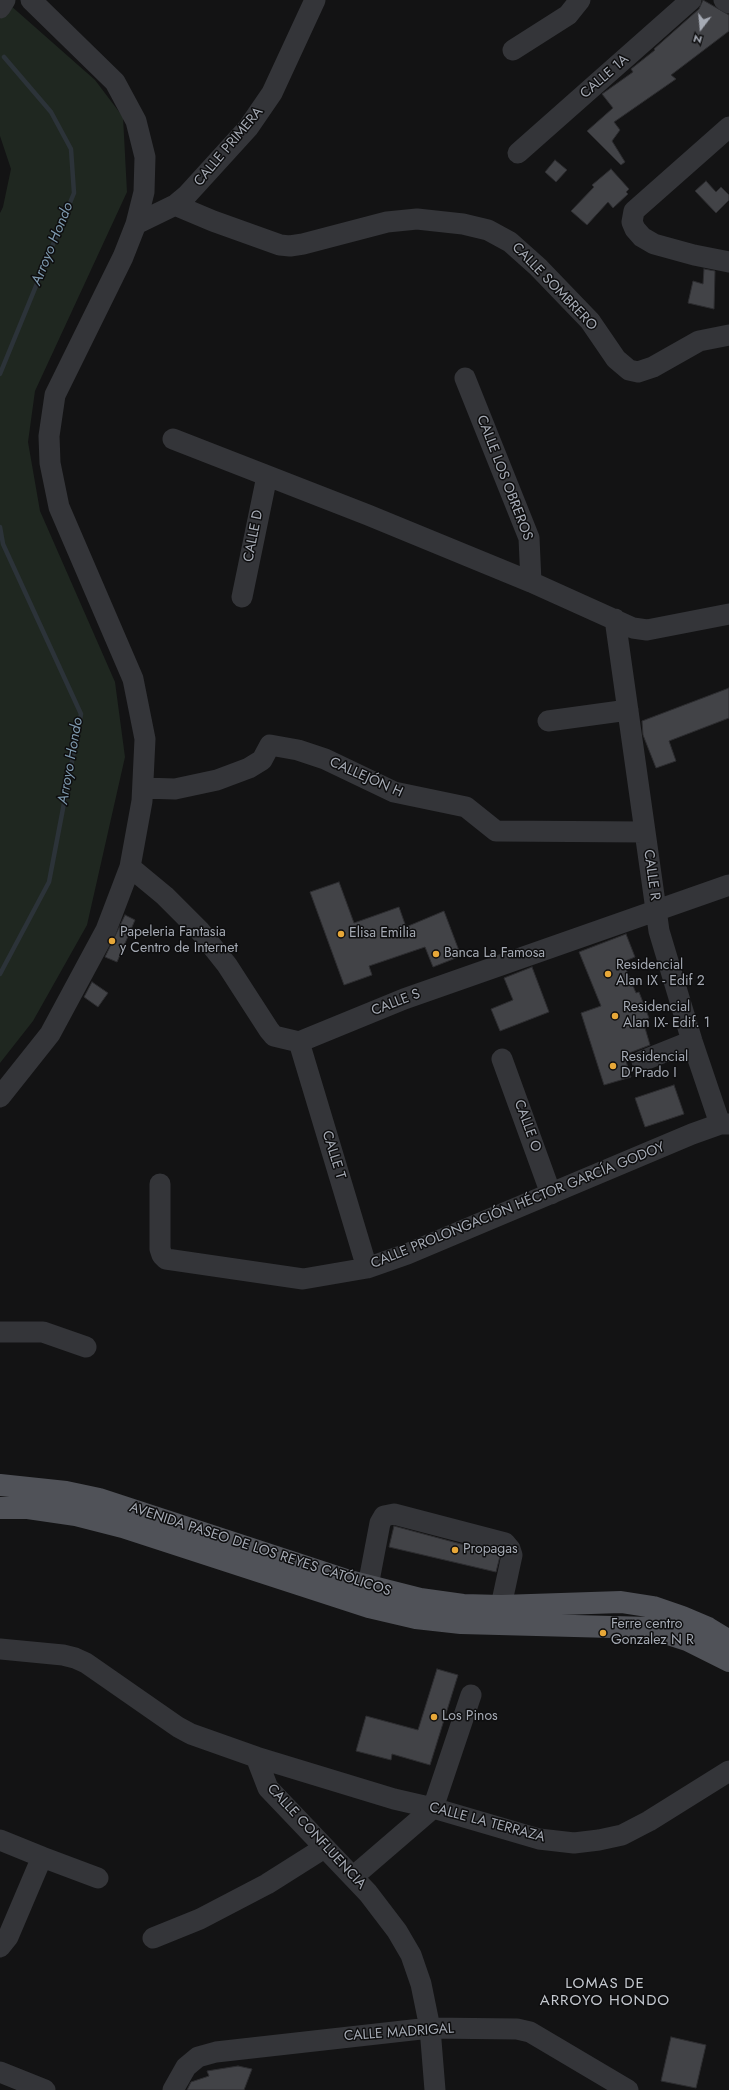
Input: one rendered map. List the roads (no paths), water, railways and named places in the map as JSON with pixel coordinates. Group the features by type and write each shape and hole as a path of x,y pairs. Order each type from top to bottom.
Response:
{"main road":[{"name":"AVENIDA PASEO DE LOS REYES CATÓLICOS","path":"0,1485 66,1492 99,1499 292,1563 368,1586 420,1599 463,1605 501,1606 622,1602 653,1607 702,1625 729,1641"},
{"name":"AVENIDA PASEO DE LOS REYES CATÓLICOS","path":"0,1508 28,1508 76,1515 123,1527 369,1607 416,1618 461,1623 650,1628 687,1640 729,1661"}],"street":[{"path":"0,8 5,0"},
{"path":"0,1097 50,1034 106,930 130,867 142,801 145,739 133,679 59,507 50,463 49,436 55,395 123,257 136,224 144,192 145,157 136,122 115,82 31,0"},
{"name":"CALLE PRIMERA","path":"136,224 175,205 187,195 258,114 272,93 316,0"},
{"path":"512,50 568,15 580,0"},
{"name":"CALLE 1A","path":"518,153 691,0"},
{"path":"724,0 729,3"},
{"path":"729,127 634,211 632,222 635,229 654,244 694,255 729,262"},
{"name":"CALLE SOMBRERO","path":"175,205 213,221 285,245 303,244 387,222 417,219 463,224 488,230 510,242 538,267 590,321 616,359 628,370 638,372 652,367 699,341 729,335"},
{"name":"CALLE LOS OBREROS","path":"465,378 529,538 531,582"},
{"path":"173,439 531,582 632,628 647,630 729,614"},
{"name":"CALLE D","path":"242,597 267,476"},
{"name":"CALLE R","path":"615,619 659,931 692,1041 725,1124"},
{"path":"548,721 628,710"},
{"name":"CALLEJÓN H","path":"143,788 175,789 217,780 249,768 262,760 270,745 298,750 325,759 394,792 466,807 496,830 644,832"},
{"path":"130,867 165,896 200,931 227,965 274,1036 299,1042"},
{"name":"CALLE S","path":"299,1042 404,999 656,912 729,885"},
{"path":"642,1061 692,1041"},
{"name":"CALLE T","path":"299,1042 367,1268"},
{"name":"CALLE O","path":"502,1058 551,1194"},
{"name":"CALLE PROLONGACIÓN HÉCTOR GARCÍA GODOY","path":"160,1184 160,1250 166,1259 303,1279 367,1268 407,1254 692,1134 725,1124"},
{"path":"0,1332 43,1332 86,1347"},
{"path":"368,1586 380,1523 384,1516 394,1514 505,1543 510,1549 512,1555 501,1606"},
{"path":"0,1649 63,1655 75,1658 86,1663 178,1727 191,1734 256,1757"},
{"path":"354,1876 433,1808 471,1695"},
{"name":"CALLE LA TERRAZA","path":"256,1757 394,1799 433,1808 539,1839 574,1843 622,1835 719,1784 729,1771"},
{"name":"CALLE CONFLUENCIA","path":"256,1757 268,1788 324,1848 354,1876 368,1892 397,1931 411,1955 420,1984 430,2028 435,2090"},
{"path":"0,1840 98,1878"},
{"path":"153,1938 200,1919 267,1884 324,1848"},
{"path":"0,1947 8,1938 42,1857"},
{"name":"CALLE MADRIGAL","path":"173,2090 186,2067 198,2057 216,2052 430,2028 518,2029 530,2032 628,2090"},
{"path":"0,2072 36,2089"}],"waterway":[{"name":"Arroyo Hondo","path":"0,374 74,193 71,149 51,112 4,57"},
{"name":"Arroyo Hondo","path":"0,527 3,544 81,714 49,882 0,974"}],"place":[{"name":"Elisa Emilia","path":"341,934"},
{"name":"Papeleria Fantasia y Centro de Internet","path":"112,941"},
{"name":"Banca La Famosa","path":"436,954"},
{"name":"Residencial Alan IX - Edif 2","path":"608,974"},
{"name":"Residencial Alan IX- Edif. 1","path":"615,1016"},
{"name":"Residencial D'Prado I","path":"613,1066"},
{"name":"Propagas","path":"455,1550"},
{"name":"Ferre centro Gonzalez N R","path":"603,1633"},
{"name":"Los Pinos","path":"434,1717"}],"district":[{"name":"LOMAS DE ARROYO HONDO","path":"605,1992"}]}
